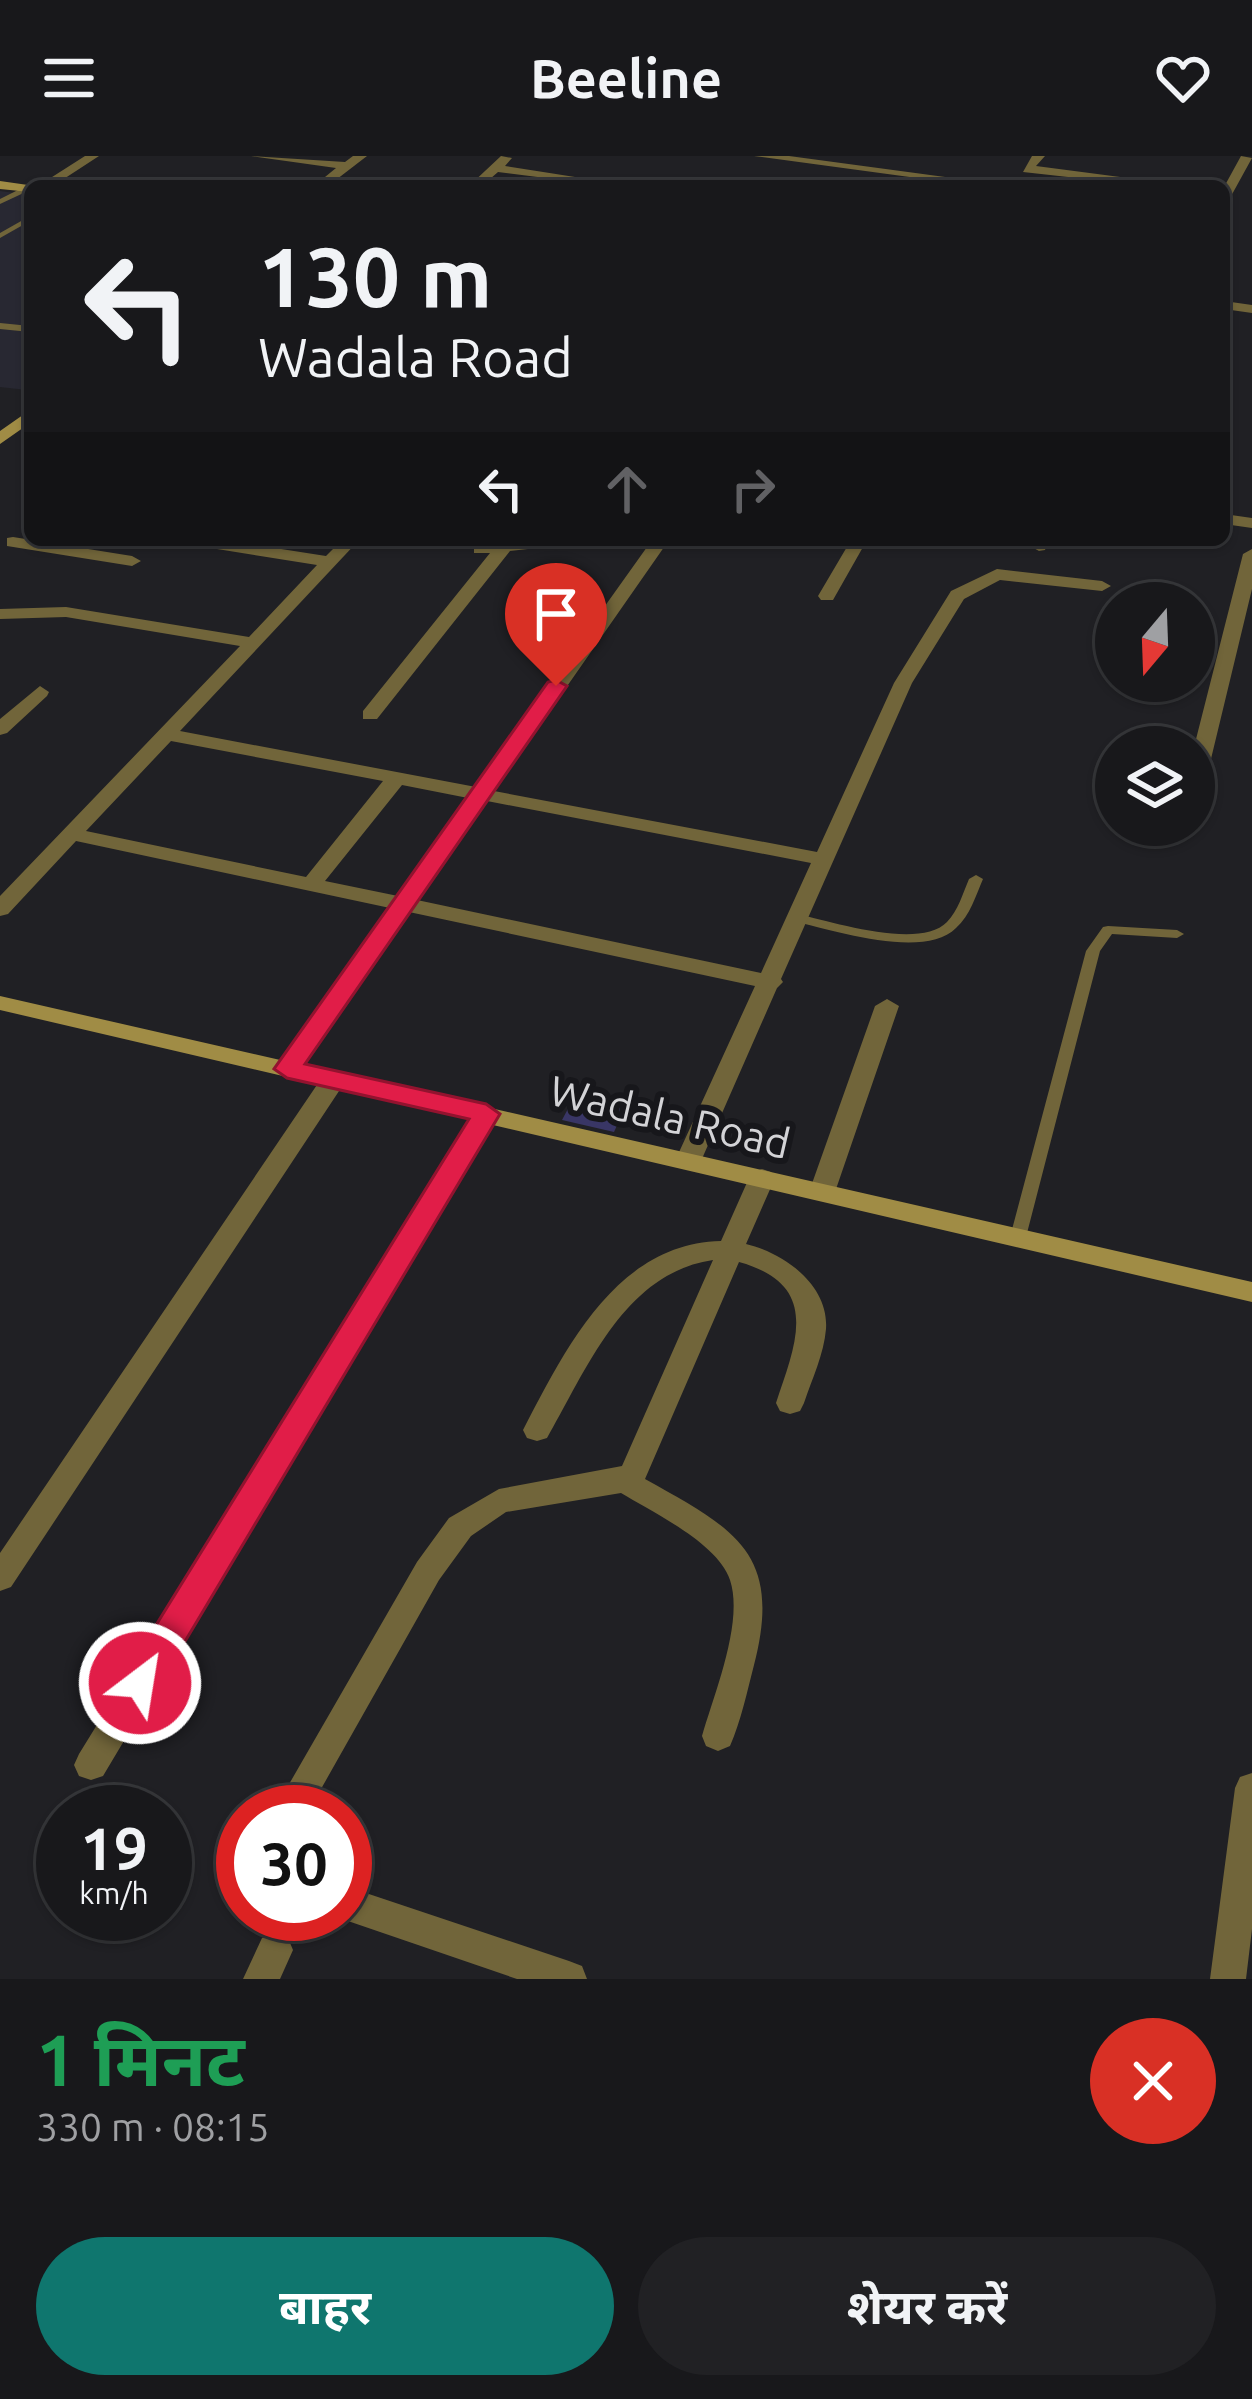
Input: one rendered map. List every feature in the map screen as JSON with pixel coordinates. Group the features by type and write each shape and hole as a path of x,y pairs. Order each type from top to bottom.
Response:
{"street":[{"path":"54,180 93,156"},
{"path":"257,156 347,166"},
{"path":"328,180 361,156"},
{"path":"482,180 508,156"},
{"path":"760,156 960,180"},
{"path":"1016,180 1039,156"},
{"path":"1230,192 1246,164"},
{"path":"495,168 569,177"},
{"path":"851,180 860,168"},
{"path":"1027,169 1101,171 1150,180"},
{"path":"0,439 24,420"},
{"path":"230,546 330,562"},
{"path":"0,909 345,546"},
{"path":"480,549 513,546"},
{"path":"287,1069 657,546"},
{"path":"827,596 856,546"},
{"path":"370,715 504,547"},
{"path":"7,548 133,561"},
{"path":"1212,726 1245,625 1252,554"},
{"path":"688,1161 903,683 965,587 997,574 1016,573 1095,585"},
{"path":"0,614 66,612 252,644"},
{"path":"0,729 40,692"},
{"path":"166,734 820,860"},
{"path":"312,884 395,780"},
{"path":"71,833 772,982"},
{"name":"Wadala Road","path":"0,1003 1252,1292"},
{"path":"822,1192 887,1006"},
{"path":"0,1578 334,1079"},
{"path":"91,1765 486,1114"},
{"path":"624,1481 642,1458 762,1178"},
{"path":"537,1430 629,1290 681,1256 731,1248 778,1268 796,1284 813,1316 790,1403"},
{"path":"305,1785 428,1570 460,1527 500,1501 624,1481 713,1533 743,1566 750,1586 746,1641 718,1736"},
{"path":"1228,1979 1252,1788"},
{"path":"372,1913 569,1979"}],"lane":[{"path":"797,918 929,938 951,926 976,879"},
{"path":"1018,1237 1094,951 1108,930 1177,934"}],"shaded area":[{"path":"0,191 24,194 24,390 0,387"}],"building":[{"path":"577,1092 627,1103 614,1132 562,1120"}],"route":[{"path":"140,1683 486,1114 287,1069 556,686"}]}
